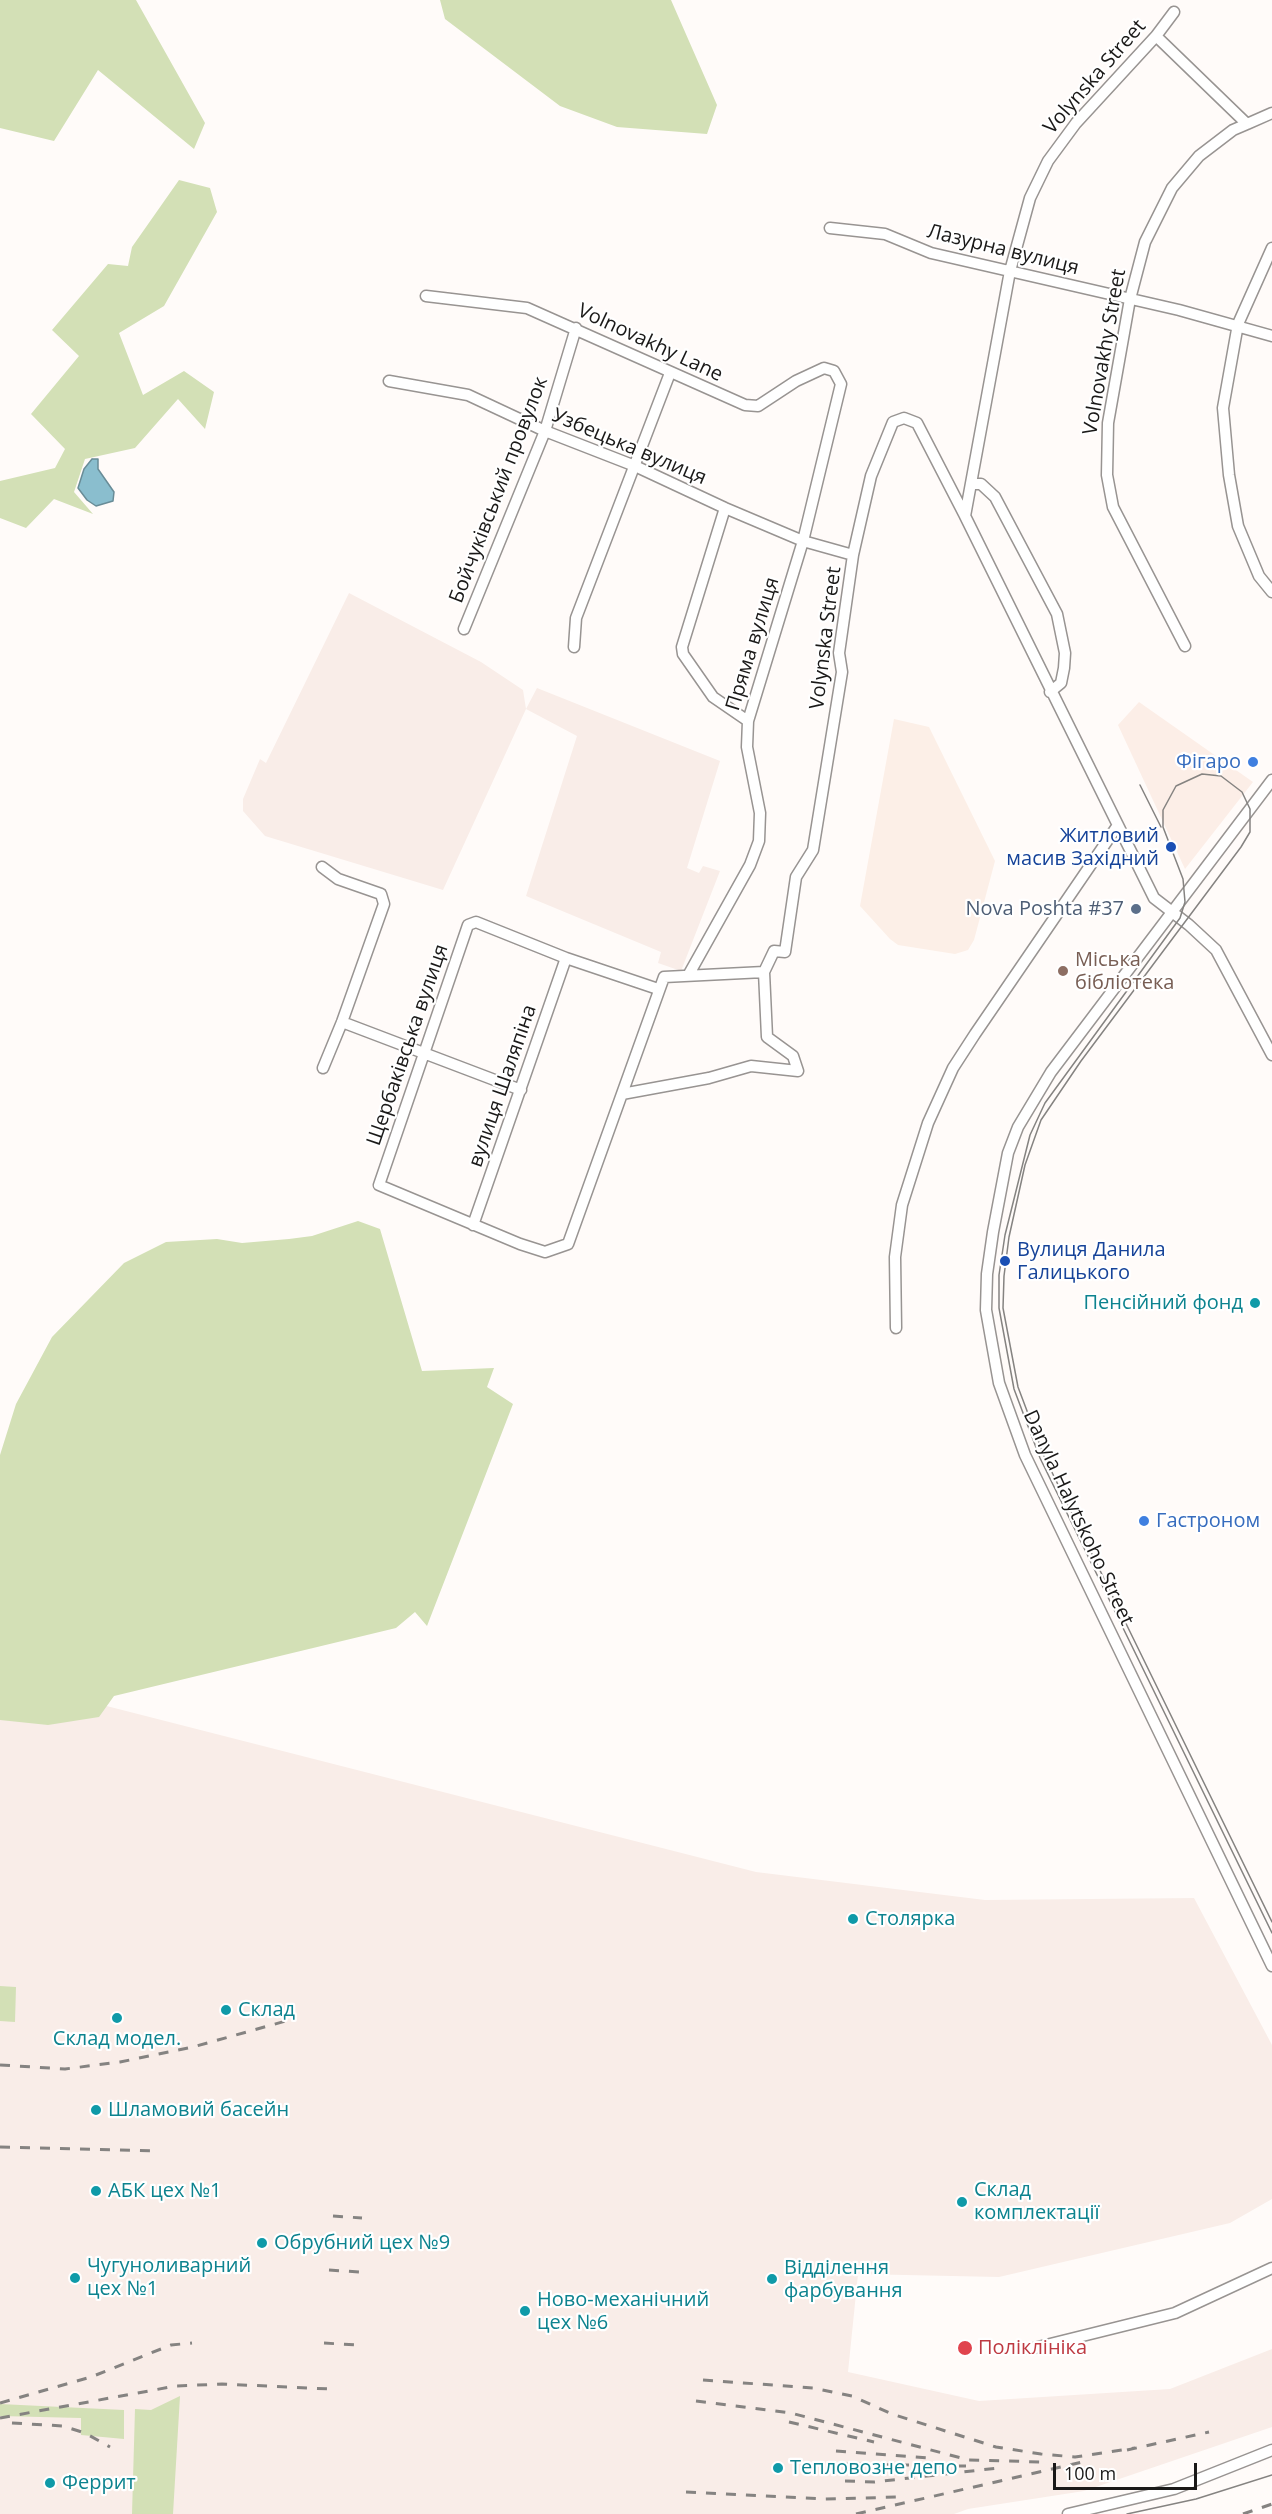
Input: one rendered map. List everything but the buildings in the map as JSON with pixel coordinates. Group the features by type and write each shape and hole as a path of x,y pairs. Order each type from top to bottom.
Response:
{"street":[{"name":"Volynska Street","path":"965,516 1010,270 1030,198 1048,161 1076,123 1156,36 1174,12"},
{"path":"1156,36 1247,124"},
{"name":"Volnovakhy Street","path":"1185,646 1113,507 1107,475 1108,423 1130,299 1145,242 1172,188 1199,156 1233,130 1272,113"},
{"name":"Лазурна вулиця","path":"830,228 885,234 931,253 1238,324 1272,336"},
{"path":"1272,248 1238,324 1222,408 1229,475 1238,526 1259,576 1272,592"},
{"name":"Volnovakhy Lane","path":"426,296 527,308 746,405 758,406 796,381 824,368 834,371 841,384"},
{"name":"Бойчуківський провулок","path":"464,629 545,431 576,328"},
{"path":"574,647 576,618 670,373"},
{"name":"Узбецька вулиця","path":"389,381 468,395 545,431 635,466 803,541 854,555"},
{"name":"Пряма вулиця","path":"689,974 750,865 759,841 760,813 747,747 748,721 803,541 841,384"},
{"name":"Volynska Street","path":"764,972 774,951 785,952 796,877 813,850 842,672 839,653 854,555 871,476 893,423 904,418 917,423 1155,898 1216,950 1272,1055"},
{"path":"971,484 981,484 996,497 1057,614 1065,653 1064,668 1060,683 1050,692"},
{"path":"725,508 683,654 713,696 748,721"},
{"name":"Danyla Halytskoho Street","path":"1272,780 1051,1072 1018,1127 1008,1154 993,1232 987,1274 986,1310 999,1383 1025,1455 1272,1966"},
{"path":"896,1328 895,1257 902,1205 928,1123 953,1068 969,1042 1118,825"},
{"path":"322,867 338,879 381,894 384,904 323,1068"},
{"name":"Щербаківська вулиця","path":"473,1225 379,1185 468,925 476,922 566,958"},
{"path":"566,958 658,989"},
{"name":"вулиця Шаляпіна","path":"473,1225 566,958"},
{"path":"473,1225 545,1252 568,1244 664,977 764,972 767,986 767,1037 794,1056 798,1071 751,1066 709,1078 622,1094"},
{"path":"342,1022 521,1090"},
{"path":"1030,2349 1175,2313 1272,2268"},
{"path":"1068,2514 1174,2489 1272,2450"}],"shaded area":[{"path":"349,593 481,662 523,690 526,709 443,890 265,836 243,811 243,799 260,759 266,763"},
{"path":"537,688 720,761 687,868 699,873 703,866 720,871 681,971 658,963 661,952 526,896 577,736 526,709"},
{"path":"1139,702 1253,782 1185,869 1118,725"},
{"path":"894,719 929,727 995,861 974,940 968,950 955,954 898,945 860,906"},
{"path":"0,1630 87,1701 756,1872 985,1900 1194,1898 1272,2045 1272,2199 1230,2223 999,2277 858,2274 848,2372 979,2401 1170,2389 1272,2349 1272,2427 1084,2491 968,2509 954,2514 0,2514"}],"green space":[{"path":"0,0 136,0 205,123 194,149 98,70 54,141 0,128"},
{"path":"440,0 671,0 717,105 707,134 617,127 560,106 445,19"},
{"path":"179,180 210,188 217,212 164,306 119,333 143,395 184,371 214,392 205,429 178,399 135,448 85,459 74,492 93,514 54,499 26,528 0,518 0,481 55,468 65,449 31,414 79,356 52,330 108,264 128,266 132,247"},
{"path":"358,1221 380,1229 422,1371 494,1368 487,1387 513,1404 427,1626 415,1612 396,1628 114,1696 99,1717 48,1725 0,1720 0,1455 16,1404 52,1337 124,1263 166,1242 217,1239 242,1243 289,1239 312,1236"},
{"path":"0,1986 16,1987 15,2022 0,2021"},
{"path":"180,2396 173,2514 132,2514 135,2409 151,2410"},
{"path":"0,2404 124,2410 124,2439 81,2435 81,2418 0,2416"}],"water":[{"path":"92,459 98,459 98,469 114,492 113,501 96,506 87,500 78,488 84,469"}],"tram line":[{"path":"1272,1922 1044,1456 1018,1387 1003,1308 1009,1237 1025,1165 1041,1120 1081,1061 1250,832 1250,809 1242,792 1221,776 1202,774 1176,786 1163,810 1163,827 1183,879 1185,902 1180,918 1045,1103 1030,1135 1005,1235 999,1275 999,1308 1014,1389 1040,1458 1272,1933"},
{"path":"1140,785 1161,827"},
{"path":"1127,2514 1196,2499 1272,2475"}],"railway":[{"path":"0,2065 65,2069 120,2062 193,2047 293,2019"},
{"path":"0,2147 157,2151"},
{"path":"333,2216 362,2218"},
{"path":"329,2270 359,2272"},
{"path":"0,2403 91,2377 171,2345 192,2343"},
{"path":"324,2343 356,2345"},
{"path":"703,2380 813,2388 852,2396 892,2414 996,2447 1075,2457 1135,2448"},
{"path":"0,2418 176,2386 222,2384 330,2389"},
{"path":"696,2401 791,2413 969,2460 1042,2462"},
{"path":"789,2422 874,2442"},
{"path":"12,2423 63,2426 85,2433 110,2447"},
{"path":"1127,2450 1209,2432"},
{"path":"836,2451 930,2458"},
{"path":"856,2514 1087,2461"},
{"path":"839,2464 966,2466"},
{"path":"845,2481 874,2482 998,2468"},
{"path":"686,2492 824,2499 900,2497"},
{"path":"1243,2514 1272,2504"}],"place":[{"name":"Фігаро","path":"1253,762"},
{"name":"Житловий масив Західний","path":"1171,847"},
{"name":"Nova Poshta #37","path":"1136,909"},
{"name":"Міська бібліотека","path":"1063,971"},
{"name":"Вулиця Данила Галицького","path":"1005,1261"},
{"name":"Пенсійний фонд","path":"1255,1303"},
{"name":"Гастроном","path":"1144,1521"},
{"name":"Столярка","path":"853,1919"},
{"name":"Склад","path":"226,2010"},
{"name":"Склад модел.","path":"117,2018"},
{"name":"Шламовий басейн","path":"96,2110"},
{"name":"АБК цех №1","path":"96,2191"},
{"name":"Склад комплектації","path":"962,2202"},
{"name":"Обрубний цех №9","path":"262,2243"},
{"name":"Чугуноливарний цех №1","path":"75,2278"},
{"name":"Відділення фарбування","path":"772,2279"},
{"name":"Ново-механічний цех №6","path":"525,2311"},
{"name":"Поліклініка","path":"965,2348"},
{"name":"Тепловозне депо","path":"778,2468"},
{"name":"Феррит","path":"50,2483"}]}
